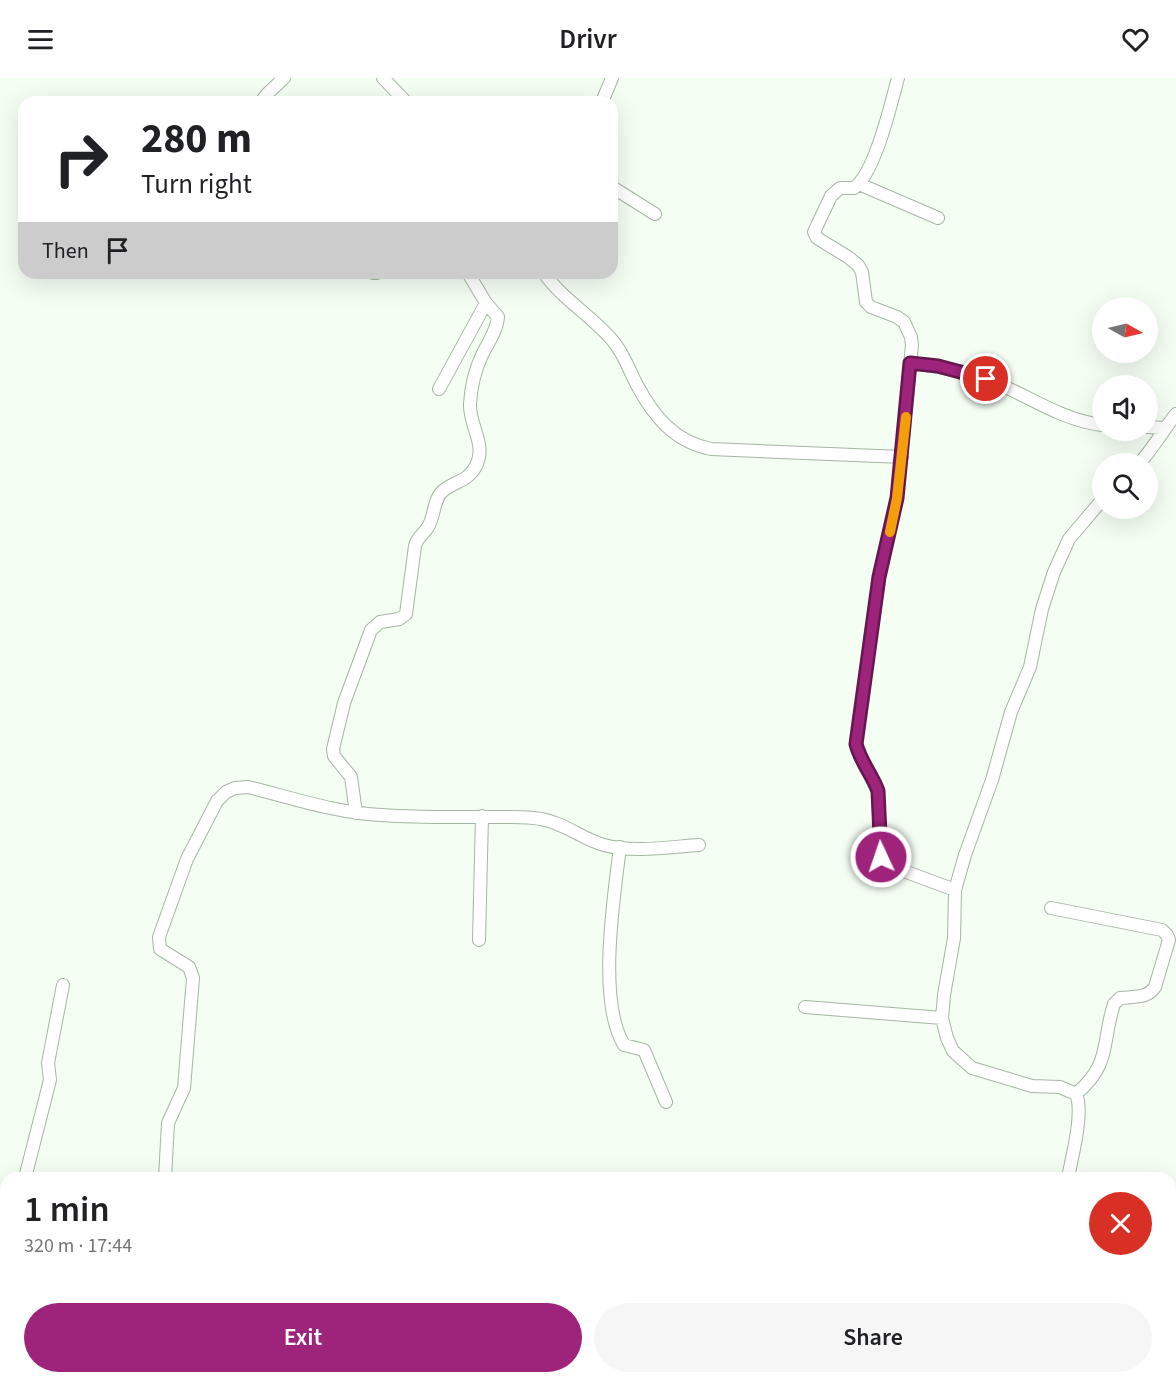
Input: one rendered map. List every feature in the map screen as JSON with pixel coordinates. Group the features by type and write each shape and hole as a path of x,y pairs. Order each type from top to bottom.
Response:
{"street":[{"path":"266,96 284,78"},
{"path":"383,78 400,96"},
{"path":"604,96 612,78"},
{"path":"898,78 880,142 859,184 854,188 840,188 831,196 815,227 814,235 858,265 862,272 868,305 904,322 911,337 897,498 879,577 856,744 863,765 878,791 881,857 885,863 955,890"},
{"path":"859,184 938,218"},
{"path":"618,191 655,214"},
{"path":"356,813 351,777 334,756 334,742 344,703 370,630 380,622 399,619 406,614 415,546 419,536 428,527 438,496 445,489 461,482 473,471 477,463 480,446 472,423 470,405 473,382 498,322 495,312 486,303 472,279"},
{"path":"549,279 560,293 612,340 626,360 637,386 664,424 676,436 694,446 711,449 902,457"},
{"path":"439,388 486,303"},
{"path":"910,363 938,366 986,379 1055,411 1092,423"},
{"path":"1149,453 1176,414"},
{"path":"1158,428 1165,428"},
{"path":"1069,1172 1078,1118 1079,1102 1076,1094 1060,1087 1032,1086 972,1068 953,1051 942,1018 954,938 955,890 992,780 1011,712 1030,667 1042,609 1054,572 1069,539 1092,512"},
{"path":"165,1172 168,1123 184,1088 193,978 189,968 160,948 159,937 194,842 217,801 226,792 235,788 248,787 340,811 356,813 414,817 518,816 543,819 564,825 595,842 633,849 699,845"},
{"path":"479,940 482,816"},
{"path":"620,847 612,916 610,984 612,1011 625,1047 644,1050 666,1102"},
{"path":"1051,908 1162,930 1169,940 1155,987 1151,993 1144,997 1120,998 1114,1004 1102,1063 1089,1083 1076,1094"},
{"path":"26,1172 49,1086 51,1074 48,1063 63,985"},
{"path":"805,1007 942,1018"}],"slow traffic":[{"path":"890,532 897,498 906,417"}],"route":[{"path":"881,857 878,791 863,765 856,744 879,577 897,498 910,363 938,366 986,379"}]}
